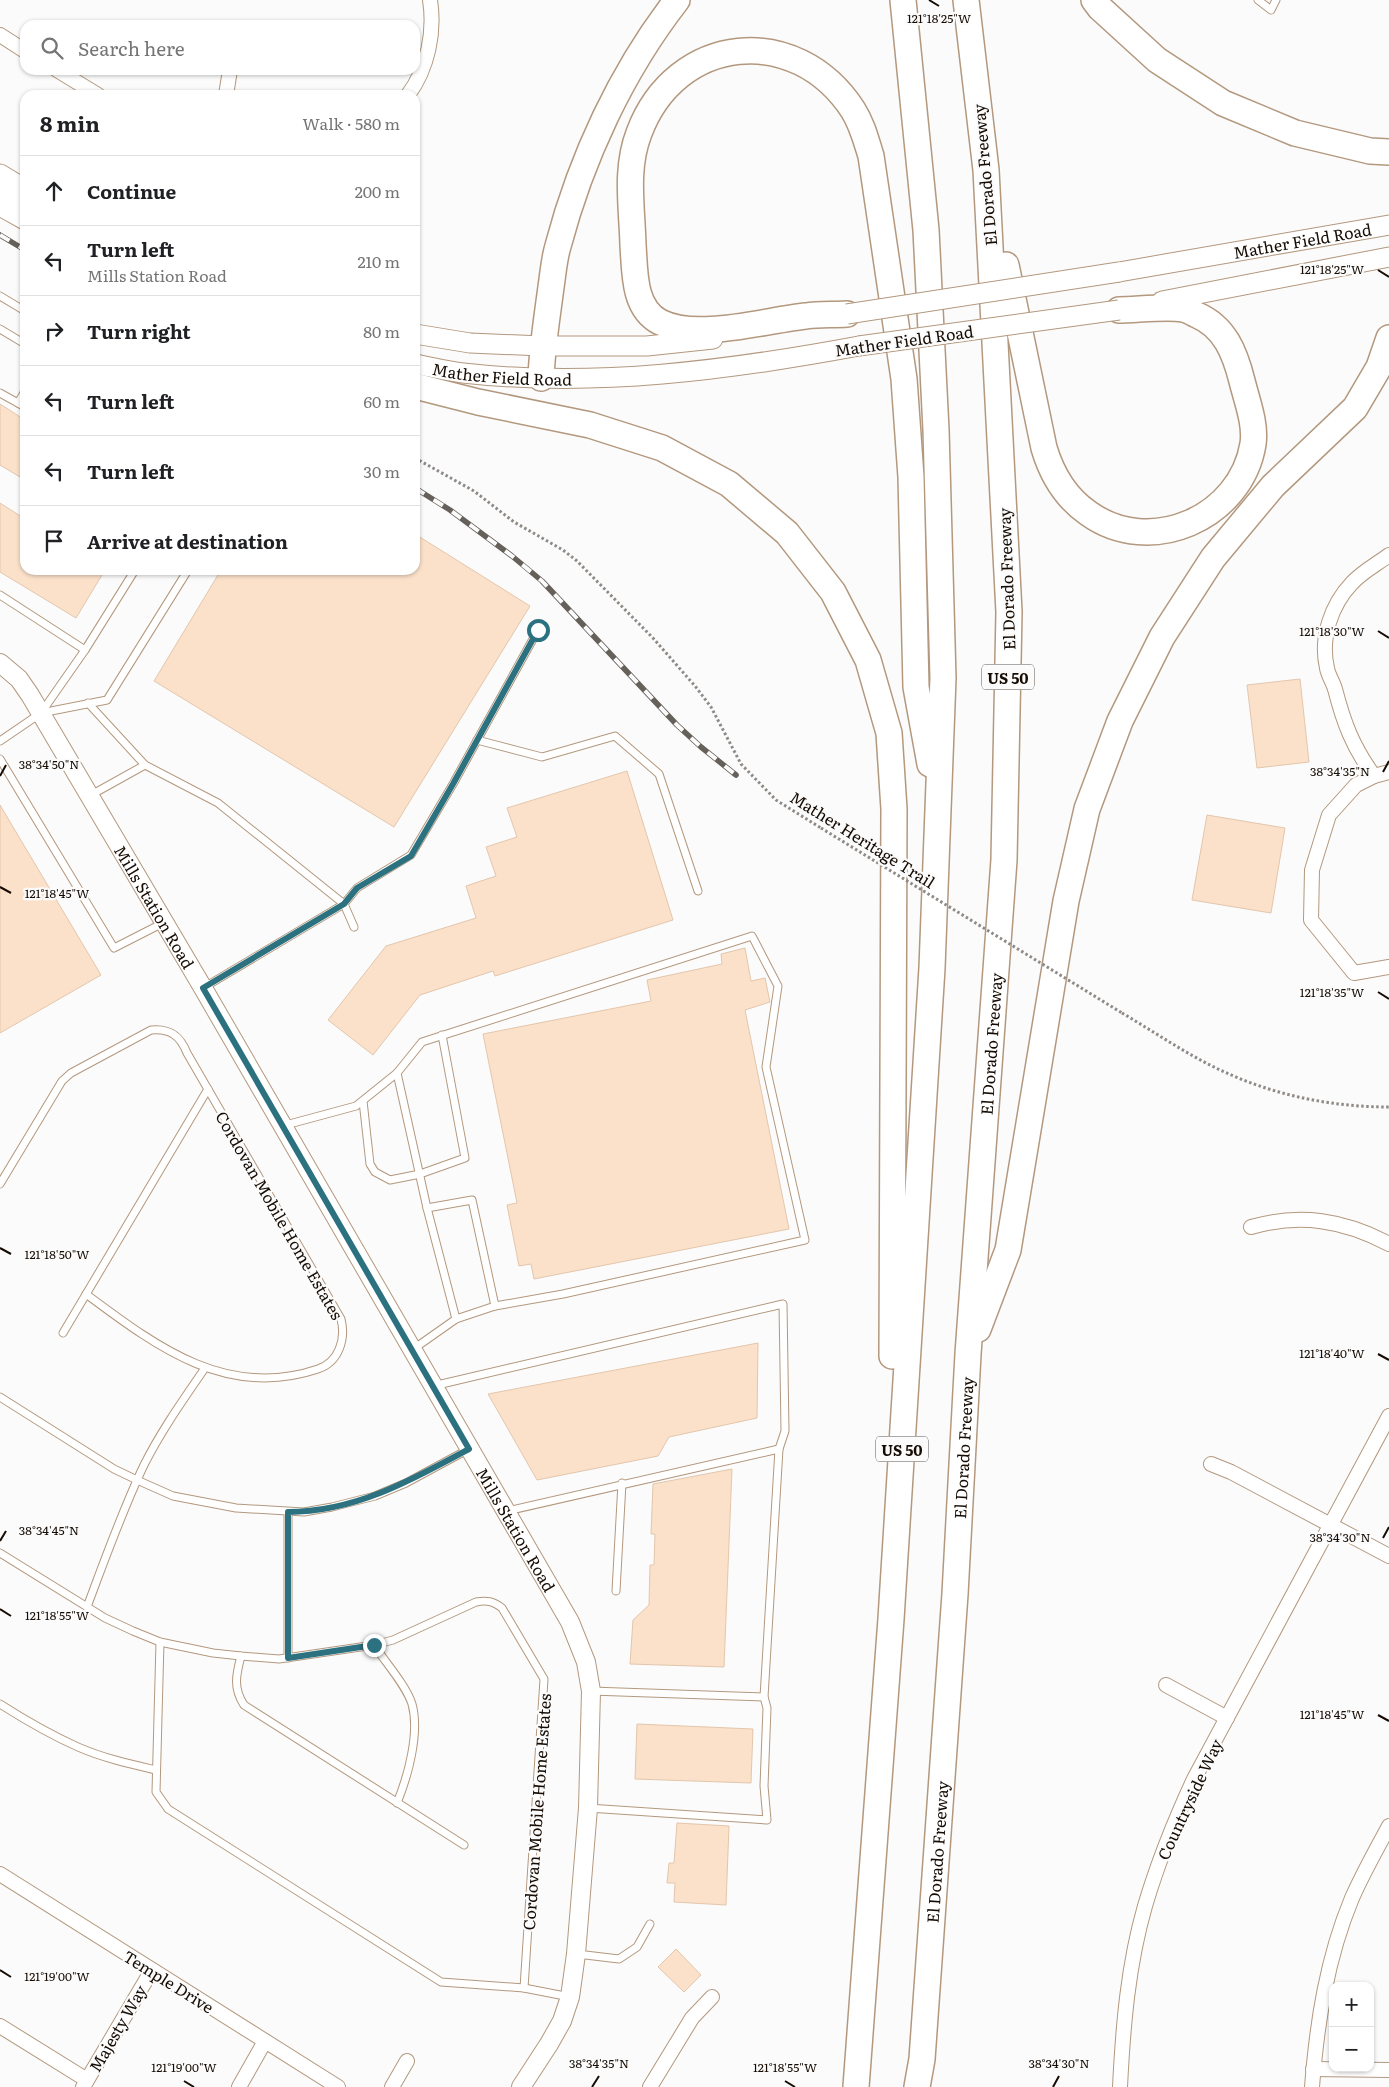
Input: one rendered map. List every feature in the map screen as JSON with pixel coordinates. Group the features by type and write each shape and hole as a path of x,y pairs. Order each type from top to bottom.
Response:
{"highway":[{"path":"541,378 542,346 557,248 583,167 618,91 662,19 677,0"},
{"name":"US 50","path":"856,2087 891,1619 932,968 943,678 936,430 926,230 903,0"},
{"name":"El Dorado Freeway","path":"918,2087 923,2049 955,1594 968,1354 1004,860 1009,612 986,170 966,0"},
{"path":"1094,0 1100,8 1158,60 1223,103 1295,133 1370,151 1389,152"},
{"path":"847,314 807,316 702,330 677,328 661,322 648,314 640,300 635,274 630,184 634,148 639,131 652,107 668,86 697,64 722,53 749,49 772,52 794,60 829,83 853,110 864,130 871,156 904,379 911,477 916,687 939,810"},
{"path":"986,170 1044,448 1049,464 1060,485 1070,498 1088,513 1125,530 1141,532 1166,531 1181,527 1203,517 1216,508 1239,483 1246,468 1253,443 1253,425 1237,363 1223,334 1209,320 1183,309 1119,310"},
{"path":"968,1354 1008,1250 1066,901 1088,809 1120,721 1162,637 1213,558 1273,486 1355,408 1380,367 1389,338"},
{"path":"420,387 608,430 662,448 729,484 787,533 834,592 868,660 889,733 894,809 891,1619"}],"main road":[{"path":"0,174 20,186"},
{"path":"0,190 20,202"},
{"path":"0,206 20,217"},
{"name":"Mather Field Road","path":"420,335 470,343 542,346 647,346 756,334 847,314 1119,272 1389,225"},
{"name":"Mather Field Road","path":"420,365 463,373 541,378 658,375 767,363 859,346 1119,310 1389,257"}],"street":[{"path":"420,75 427,54 433,17 430,0"},
{"path":"0,35 20,48"},
{"path":"65,75 90,90"},
{"path":"227,90 229,75"},
{"path":"411,90 420,75"},
{"path":"1374,776 1360,757 1350,738 1338,706 1335,688 1327,668 1326,638 1329,618 1352,582 1389,555"},
{"name":"Mills Station Road","path":"0,663 19,679 41,713 203,988 570,1622 586,1662 591,1691 588,1808 576,1954 570,1997 562,2020 550,2044 521,2087"},
{"path":"1389,772 1356,784 1329,815 1312,870 1311,920 1354,973 1389,967"},
{"path":"1251,1227 1271,1222 1309,1219 1346,1227 1389,1244"},
{"name":"Countryside Way","path":"1120,2087 1127,1998 1134,1953 1144,1908 1175,1821 1194,1779 1389,1416"},
{"path":"1210,1464 1231,1472 1389,1556"},
{"name":"Countryside Way","path":"1166,1685 1227,1718"},
{"path":"1312,2087 1318,2018 1328,1969 1353,1897 1389,1826"},
{"name":"Temple Drive","path":"0,1874 338,2087"},
{"name":"Majesty Way","path":"85,2083 152,1970"},
{"path":"650,2087 692,2018 712,1997"},
{"path":"0,2026 85,2083"},
{"path":"239,2087 265,2041"},
{"path":"392,2087 407,2062"},
{"path":"1313,2069 1389,2070"}],"lane":[{"path":"1258,0 1271,10 1276,0"},
{"path":"0,296 20,308"},
{"path":"0,329 20,341"},
{"path":"0,392 18,403 20,400"},
{"path":"0,741 41,713 85,650 132,575"},
{"path":"41,713 107,700 185,575"},
{"path":"0,595 85,650"},
{"path":"203,988 344,904 357,888 411,856 538,630"},
{"path":"88,703 145,764 218,803 344,904 354,927"},
{"path":"477,740 542,757 615,736 659,774 698,891"},
{"path":"0,758 114,948 163,923"},
{"path":"90,796 145,764"},
{"path":"282,1126 356,1106 397,1073 422,1042 752,936 778,986 766,1067 805,1240 563,1294 495,1306 456,1319 412,1350"},
{"name":"Cordovan Mobile Home Estates","path":"0,1184 62,1082 72,1073 150,1030 160,1029 169,1031 177,1036 183,1044 341,1319 344,1330 338,1352 330,1362 321,1368 297,1376 237,1376 205,1368 156,1344 86,1294"},
{"path":"363,1101 370,1164 375,1172 390,1180 420,1174 466,1158 442,1035"},
{"path":"397,1073 427,1208 456,1319"},
{"name":"Cordovan Mobile Home Estates","path":"63,1333 208,1089"},
{"path":"427,1208 472,1200 495,1306"},
{"path":"433,1386 783,1304 785,1431 779,1449 764,1697 767,1708 764,1786 767,1820 588,1808"},
{"path":"86,1607 137,1480 166,1424 205,1368"},
{"path":"0,1397 114,1469 137,1480 173,1496 236,1508 304,1512 332,1507 375,1496 406,1483 469,1449"},
{"path":"506,1511 622,1483 779,1449"},
{"path":"616,1591 622,1483"},
{"path":"288,1512 288,1658"},
{"name":"Cordovan Mobile Home Estates","path":"0,1553 105,1618 160,1642 212,1653 288,1658 374,1645 393,1640 476,1602 485,1600 494,1602 502,1608 544,1679 524,1988"},
{"path":"160,1642 156,1792 168,1809 441,1982 524,1988 570,1997"},
{"path":"374,1645 407,1693 414,1714 411,1759 397,1803"},
{"path":"241,1656 235,1684 238,1696 244,1705 464,1845"},
{"path":"591,1691 764,1697"},
{"path":"0,1704 50,1734 79,1748 156,1770"},
{"path":"576,1954 619,1959 637,1947 650,1924"}],"path":[{"name":"Mather Heritage Trail","path":"420,461 474,491 514,522 563,550 577,561 653,638 695,686 712,707 741,764 776,800 1207,1064 1248,1083 1298,1098 1358,1107 1389,1107"}],"building":[{"path":"0,404 20,417 20,477 0,465"},
{"path":"0,503 20,516 20,575 102,575 76,618 0,572"},
{"path":"420,537 530,606 394,827 154,681 218,575 420,575"},
{"path":"1300,679 1309,762 1257,768 1247,685"},
{"path":"627,771 673,920 495,976 493,971 420,995 373,1055 328,1020 386,946 476,918 466,886 496,876 486,847 517,837 507,808"},
{"path":"0,805 101,975 0,1033"},
{"path":"1207,815 1285,828 1271,913 1192,900"},
{"path":"745,948 751,981 765,978 770,1002 745,1010 789,1229 534,1279 531,1264 519,1266 507,1205 517,1203 483,1034 651,1001 647,980 722,964 721,954"},
{"path":"758,1343 757,1418 669,1437 658,1456 537,1480 488,1394"},
{"path":"732,1469 724,1667 630,1664 633,1620 649,1605 650,1565 654,1565 655,1534 651,1534 653,1484"},
{"path":"637,1724 753,1729 751,1783 635,1779"},
{"path":"677,1823 729,1826 726,1905 674,1902 675,1883 667,1883 669,1863 674,1863"},
{"path":"676,1949 701,1975 684,1992 658,1967"}],"railway":[{"path":"0,235 20,247"},
{"path":"420,491 450,510 542,581 677,725 736,775"}],"route":[{"path":"374,1645 288,1658 288,1512 304,1512 332,1507 375,1496 426,1473 469,1449 203,988 344,904 357,888 411,856 538,630"}]}
